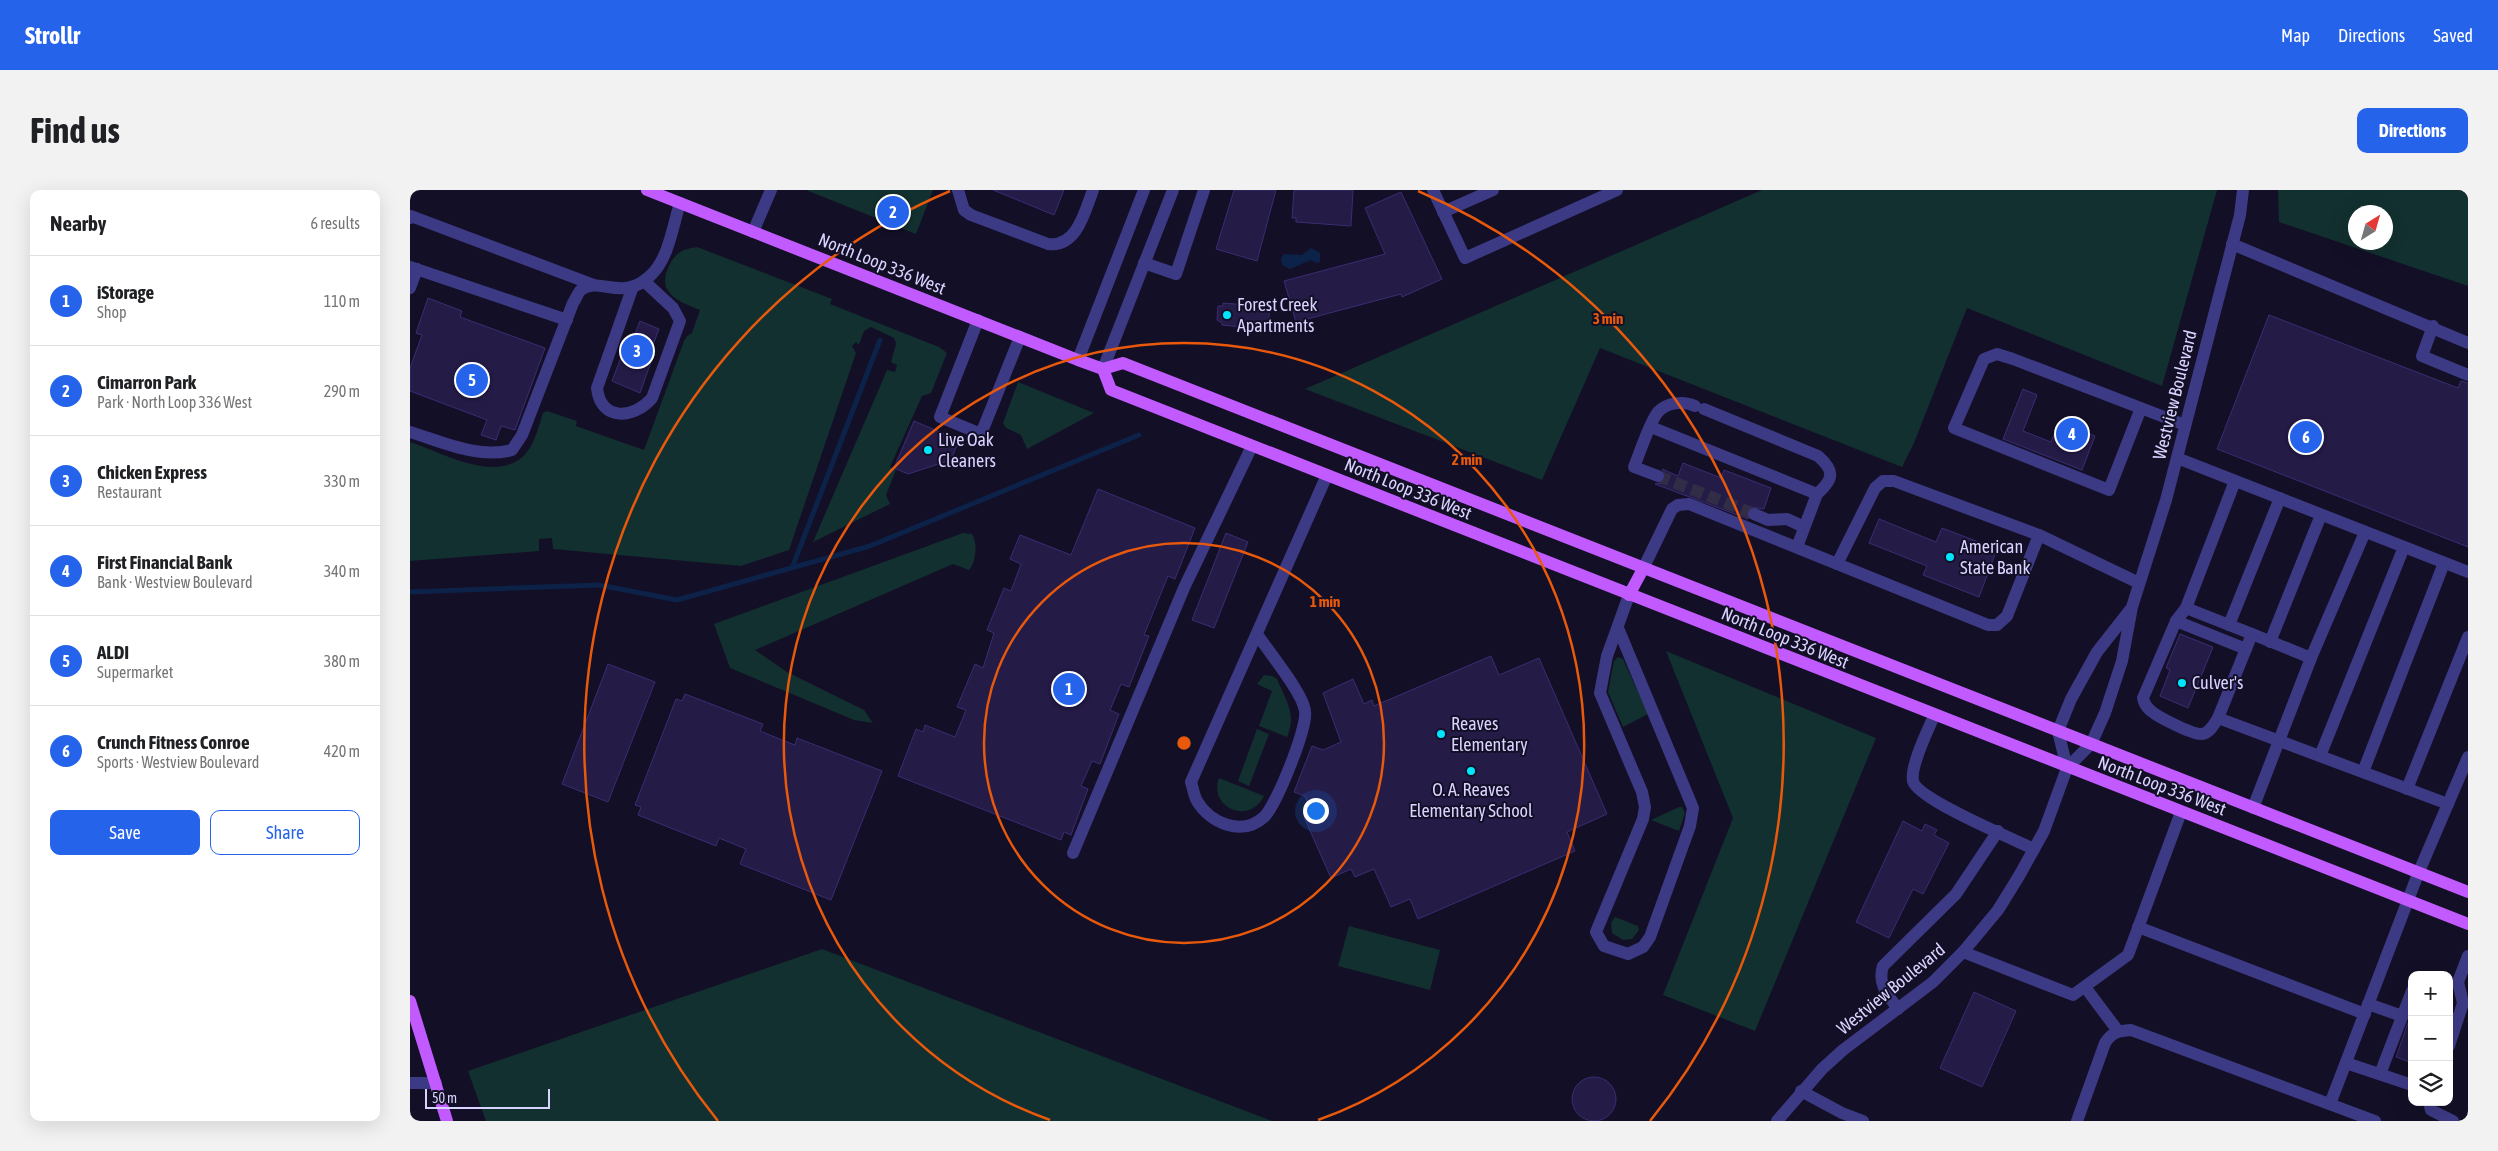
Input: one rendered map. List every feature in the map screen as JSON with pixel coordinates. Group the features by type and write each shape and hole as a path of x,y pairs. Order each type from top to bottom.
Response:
{"main road":[{"name":"North Loop 336 West","path":"648,190 663,193 680,203 1078,360 1103,369 1123,362 1643,569 2468,892"},
{"name":"North Loop 336 West","path":"1103,369 1111,390 1934,716 2468,924"},
{"path":"1629,595 1643,569"},
{"path":"410,1001 447,1121"}],"street":[{"path":"753,232 771,190"},
{"path":"958,190 964,210 971,215 1048,244 1057,245 1067,241 1078,228 1093,190"},
{"path":"1078,360 1144,190"},
{"path":"1103,369 1173,190"},
{"path":"1144,263 1176,274 1204,190"},
{"path":"1433,190 1465,258 1617,190"},
{"path":"1443,212 1493,190"},
{"name":"Westview Boulevard","path":"1777,1121 1801,1091 1843,1050 1933,982 1963,952 1998,910 2044,831 2067,768 2091,744 2105,713 2122,661 2132,607 2166,500 2240,215 2243,190"},
{"path":"410,218 411,216 594,285 620,289 632,288 653,273 664,256 680,203"},
{"path":"2232,244 2433,326 2468,343"},
{"path":"410,288 414,268 567,320"},
{"path":"632,288 598,388 599,401 606,410 620,414 646,405 652,398 680,321 672,308 644,281"},
{"path":"410,432 472,450 495,454 512,450 522,434 567,320 581,290 594,285"},
{"path":"978,320 940,417 981,434 1020,337"},
{"path":"2433,326 2422,356 2468,375"},
{"path":"2141,408 2109,490 1954,428 1984,359 1996,354 2013,359 2141,408 2185,425"},
{"path":"1658,476 1634,467 1658,412 1671,404 1687,402 1818,456 1827,464 1831,474 1828,484 1817,494 1796,547"},
{"path":"1651,427 1817,494"},
{"path":"1073,853 1184,588 1252,446"},
{"path":"2177,458 2468,572"},
{"path":"1256,634 1297,692 1306,711 1304,728 1274,804 1264,818 1244,828 1226,826 1209,816 1196,800 1191,782 1256,634 1327,475"},
{"path":"1837,564 1875,488 1883,482 1894,480 2039,535 2140,583"},
{"path":"2235,481 2186,608 2176,621 2143,698 2145,705 2151,711 2193,732 2202,734 2209,731 2218,718 2252,634"},
{"path":"2229,625 2280,498"},
{"path":"1643,569 1669,514 1678,505 1690,504 1988,625 1997,625 2007,616 2039,535"},
{"path":"1754,514 1768,520 1787,519 1804,527"},
{"path":"2270,642 2321,515"},
{"path":"2253,808 2311,658 2365,532"},
{"path":"2320,756 2404,547"},
{"path":"2363,772 2444,563"},
{"path":"1618,628 1693,808 1690,826 1650,938 1643,947 1628,954 1604,946 1596,932 1643,819 1645,807 1642,792 1600,693 1607,656 1629,595"},
{"name":"Westview Boulevard","path":"2058,731 2071,698 2097,652 2132,607"},
{"path":"2186,608 2311,658"},
{"path":"2176,621 2246,649"},
{"path":"2406,789 2468,638"},
{"path":"1934,716 1914,767 1912,779 1916,788 1937,802 2034,849"},
{"path":"2218,718 2448,804"},
{"path":"2058,731 2067,768"},
{"path":"2330,1104 2418,874 2468,757"},
{"path":"1963,952 2073,995 2128,954 2182,812"},
{"path":"1898,1010 1882,986 1880,976 1883,966 1956,894 1998,831"},
{"path":"2138,927 2367,1009 2402,1016"},
{"path":"2453,1036 2466,1002 2458,982 2468,956"},
{"path":"2085,987 2118,1031"},
{"path":"2453,999 2466,1002"},
{"path":"2380,1074 2408,1002"},
{"path":"2077,1121 2105,1043 2110,1035 2118,1031 2131,1030 2374,1121"},
{"path":"2346,1063 2408,1084"},
{"path":"410,1082 436,1083"},
{"path":"1801,1091 1842,1113 1863,1121"},
{"path":"2430,1106 2431,1110 2453,1121"}],"green space":[{"path":"806,190 933,190 916,234"},
{"path":"1762,190 2217,190 2162,386 1967,308 1914,443 1902,467 1600,348 1542,480 1305,389"},
{"path":"2278,190 2468,190 2468,286 2362,250 2393,250 2393,205 2348,205 2348,245 2279,222"},
{"path":"697,247 832,299 830,304 939,347 947,353 931,393 922,396 890,467 896,470 886,495 890,504 813,542 887,370 895,372 897,365 891,362 896,344 894,338 871,327 864,331 859,345 856,342 852,346 856,353 789,550 741,566 553,549 552,538 539,539 539,551 410,561 410,442 471,464 487,467 502,466 516,462 527,452 535,438 543,413 547,411 577,421 576,426 644,450 684,341 692,333 700,310 673,297 665,285 666,275 670,264 676,256 683,251"},
{"path":"1018,382 1094,413 1027,449 1021,435 1006,428 1003,423"},
{"path":"963,533 972,534 976,547 975,557 969,570 953,564 755,650 787,672 864,710 873,723 854,720 730,668 714,624"},
{"path":"1666,651 1876,738 1755,1031 1663,995 1733,818"},
{"path":"1618,657 1623,659 1648,714 1623,727 1608,692 1614,661"},
{"path":"1264,675 1277,679 1287,701 1291,721 1287,737 1259,726 1272,691 1257,684"},
{"path":"1257,729 1269,734 1249,786 1238,781"},
{"path":"1219,778 1264,796 1257,805 1249,810 1240,811 1232,809 1224,804 1219,797 1217,788"},
{"path":"1682,807 1685,813 1679,831 1651,820"},
{"path":"1615,917 1638,926 1639,930 1632,939 1623,940 1612,933 1611,923"},
{"path":"1349,926 1440,950 1430,990 1338,966"},
{"path":"822,949 1272,1121 486,1121 468,1071"}],"water":[{"path":"1311,248 1320,253 1320,262 1316,263 1311,260 1290,269 1282,265 1281,258 1284,254 1302,255"}],"building":[{"path":"993,190 1064,190 1054,215"},
{"path":"1234,190 1276,190 1257,261 1216,249"},
{"path":"1294,190 1353,190 1351,226 1296,222 1296,218 1292,218"},
{"path":"1401,192 1442,279 1402,297 1401,294 1296,322 1284,281 1385,254 1365,208"},
{"path":"428,298 462,311 460,317 545,348 515,430 501,426 496,440 481,435 487,420 410,391 410,368 422,335 416,333"},
{"path":"1223,303 1270,307 1268,325 1260,326 1260,329 1222,325 1217,320 1218,306 1223,306"},
{"path":"2269,315 2458,388 2461,381 2468,383 2468,547 2217,449"},
{"path":"640,321 659,329 647,361 651,362 640,393 612,381 628,339 632,341"},
{"path":"2023,389 2037,395 2023,431 2051,442 2059,422 2067,426 2069,421 2082,426 2080,430 2095,436 2082,470 2003,439"},
{"name":"Live Oak Cleaners","path":"914,421 959,440 951,460 908,474 894,468"},
{"path":"1683,463 1721,478 1724,470 1771,488 1764,509 1750,507 1746,511 1748,519 1655,484 1663,483 1665,479 1666,474 1662,469 1678,476"},
{"path":"1098,489 1195,528 1175,579 1168,576 1144,635 1149,636 1129,687 1121,684 1110,710 1119,714 1100,764 1092,761 1081,786 1088,789 1071,835 1064,832 1061,840 898,776 916,729 923,732 925,725 955,737 966,710 957,707 975,664 983,668 994,633 987,630 1004,588 1011,591 1021,564 1010,559 1020,535 1071,555"},
{"name":"American State Bank","path":"1879,519 1936,542 1942,528 1997,549 1979,597 1923,575 1927,566 1869,543"},
{"path":"1226,533 1248,542 1214,628 1192,620"},
{"name":"Culver's","path":"2180,634 2213,647 2188,708 2160,696 2170,670 2166,668"},
{"name":"O. A. Reaves Elementary School","path":"1491,656 1499,675 1539,658 1607,814 1567,832 1575,851 1418,919 1410,899 1391,907 1374,869 1355,877 1351,869 1331,878 1304,817 1312,813 1305,796 1294,792 1312,746 1323,750 1341,742 1323,693 1353,679 1364,704 1372,700 1374,706"},
{"path":"608,664 655,682 608,802 562,784"},
{"path":"685,694 763,724 760,731 787,742 795,745 797,738 882,771 831,900 740,864 746,849 719,838 716,846 638,815 641,807 635,805 676,699 682,701"},
{"path":"1903,821 1922,831 1925,824 1937,830 1934,835 1949,843 1923,894 1913,889 1889,938 1856,922"},
{"path":"1974,992 2016,1011 1982,1087 1940,1068"},
{"path":"2408,1023 2408,1062 2396,1057"},
{"path":"1598,1077 1610,1083 1615,1090 1615,1108 1610,1115 1603,1120 1590,1121 1582,1118 1575,1111 1572,1095 1575,1087 1582,1080"}],"waterway":[{"path":"792,568 880,340"},
{"path":"410,592 599,585 677,600 870,546 1139,435"}],"tunnel":[{"path":"1658,476 1754,514"}],"place":[{"name":"Cimarron Park","path":"893,212"},
{"name":"Forest Creek Apartments","path":"1227,315"},
{"name":"Chicken Express","path":"637,351"},
{"name":"ALDI","path":"472,380"},
{"name":"First Financial Bank","path":"2072,434"},
{"name":"Crunch Fitness Conroe","path":"2306,437"},
{"name":"Live Oak Cleaners","path":"928,450"},
{"name":"American State Bank","path":"1950,557"},
{"name":"Culver's","path":"2182,683"},
{"name":"iStorage","path":"1069,689"},
{"name":"Reaves Elementary","path":"1441,734"},
{"name":"O. A. Reaves Elementary School","path":"1471,771"}]}
